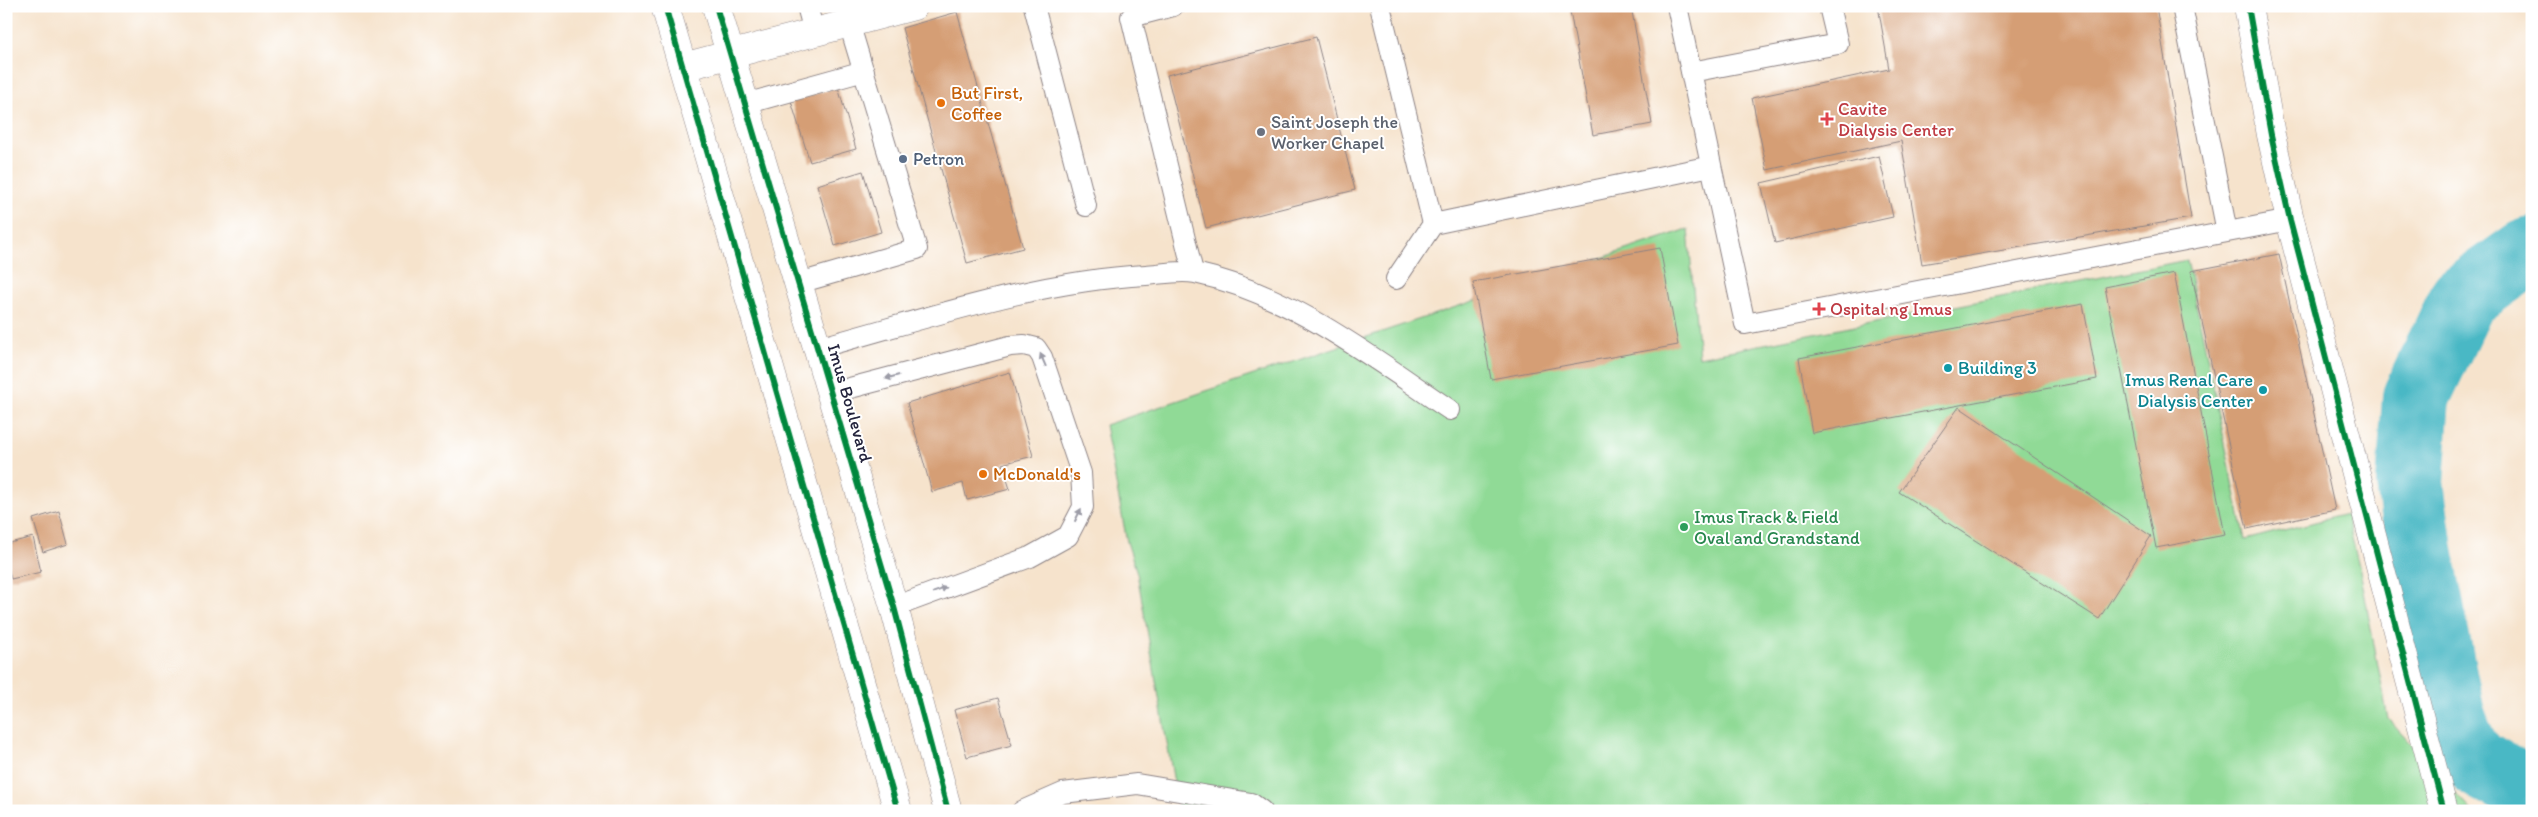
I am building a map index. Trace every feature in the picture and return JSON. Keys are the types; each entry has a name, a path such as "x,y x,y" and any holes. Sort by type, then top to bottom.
{"main road":[{"path":"665,6 898,811"},
{"name":"Imus Boulevard","path":"716,6 894,607 948,811"},
{"path":"683,67 730,54 810,19 849,23 914,6"},
{"path":"2248,6 2271,135 2290,220 2444,811"}],"lane":[{"path":"1034,6 1086,206"},
{"path":"1174,6 1132,17 1193,272"},
{"path":"1380,6 1433,224"},
{"path":"1677,6 1745,324 2290,220"},
{"path":"1691,72 1838,44 1829,6"},
{"path":"2182,6 2226,232"},
{"path":"799,283 916,249 849,23"},
{"path":"745,104 864,70"},
{"path":"1396,279 1433,224 1711,166"},
{"path":"818,348 975,305 1099,278 1193,272 1263,294 1325,326 1450,410"},
{"path":"831,393 1010,346 1024,345 1036,348 1042,357 1081,473 1083,507 1068,536 1030,557 894,607"},
{"path":"1022,811 1064,793 1137,784 1251,803 1262,811"}],"green space":[{"name":"Imus Track & Field Oval and Grandstand","path":"1688,229 1699,357 2187,260 2245,540 2346,514 2360,570 2388,719 2472,811 1179,811 1137,573 1127,542 1105,425"}],"building":[{"path":"1569,6 1631,6 1652,124 1593,135"},
{"path":"1878,6 2156,6 2191,218 1922,264 1901,141 1767,170 1752,98 1889,69"},
{"path":"957,12 1023,248 967,263 902,28"},
{"name":"Saint Joseph the Worker Chapel","path":"1316,37 1355,190 1206,228 1167,75"},
{"path":"838,87 856,149 810,162 791,101"},
{"path":"1879,156 1893,217 1775,243 1761,183"},
{"path":"863,171 881,232 835,246 817,185"},
{"path":"1660,248 1678,345 1491,379 1473,282"},
{"name":"Imus Renal Care Dialysis Center","path":"2279,254 2335,510 2247,529 2191,271"},
{"path":"2174,273 2225,535 2156,548 2105,287"},
{"name":"Building 3","path":"2083,304 2097,379 1812,433 1799,358"},
{"path":"1010,372 1033,456 1002,464 1010,489 967,500 963,483 932,492 907,403"},
{"path":"1959,407 2151,536 2099,619 1899,492"},
{"path":"59,511 68,544 43,552 33,519"},
{"path":"33,537 41,572 11,579 6,559 6,544"},
{"path":"998,698 1012,745 967,757 954,710"}],"waterway":[{"path":"2532,251 2526,253 2463,298 2416,397 2410,483 2419,550 2451,715 2464,747 2472,758 2520,787 2532,799"}],"cycle path":[{"path":"665,6 898,811"},
{"path":"716,6 894,607 948,811"},
{"path":"2248,6 2271,135 2290,220 2444,811"}],"place":[{"name":"But First, Coffee","path":"941,103"},
{"name":"Cavite Dialysis Center","path":"1827,119"},
{"name":"Saint Joseph the Worker Chapel","path":"1261,132"},
{"name":"Petron","path":"903,159"},
{"name":"Ospital ng Imus","path":"1819,309"},
{"name":"Building 3","path":"1948,368"},
{"name":"Imus Renal Care Dialysis Center","path":"2263,390"},
{"name":"McDonald's","path":"983,474"},
{"name":"Imus Track & Field Oval and Grandstand","path":"1684,527"}]}
